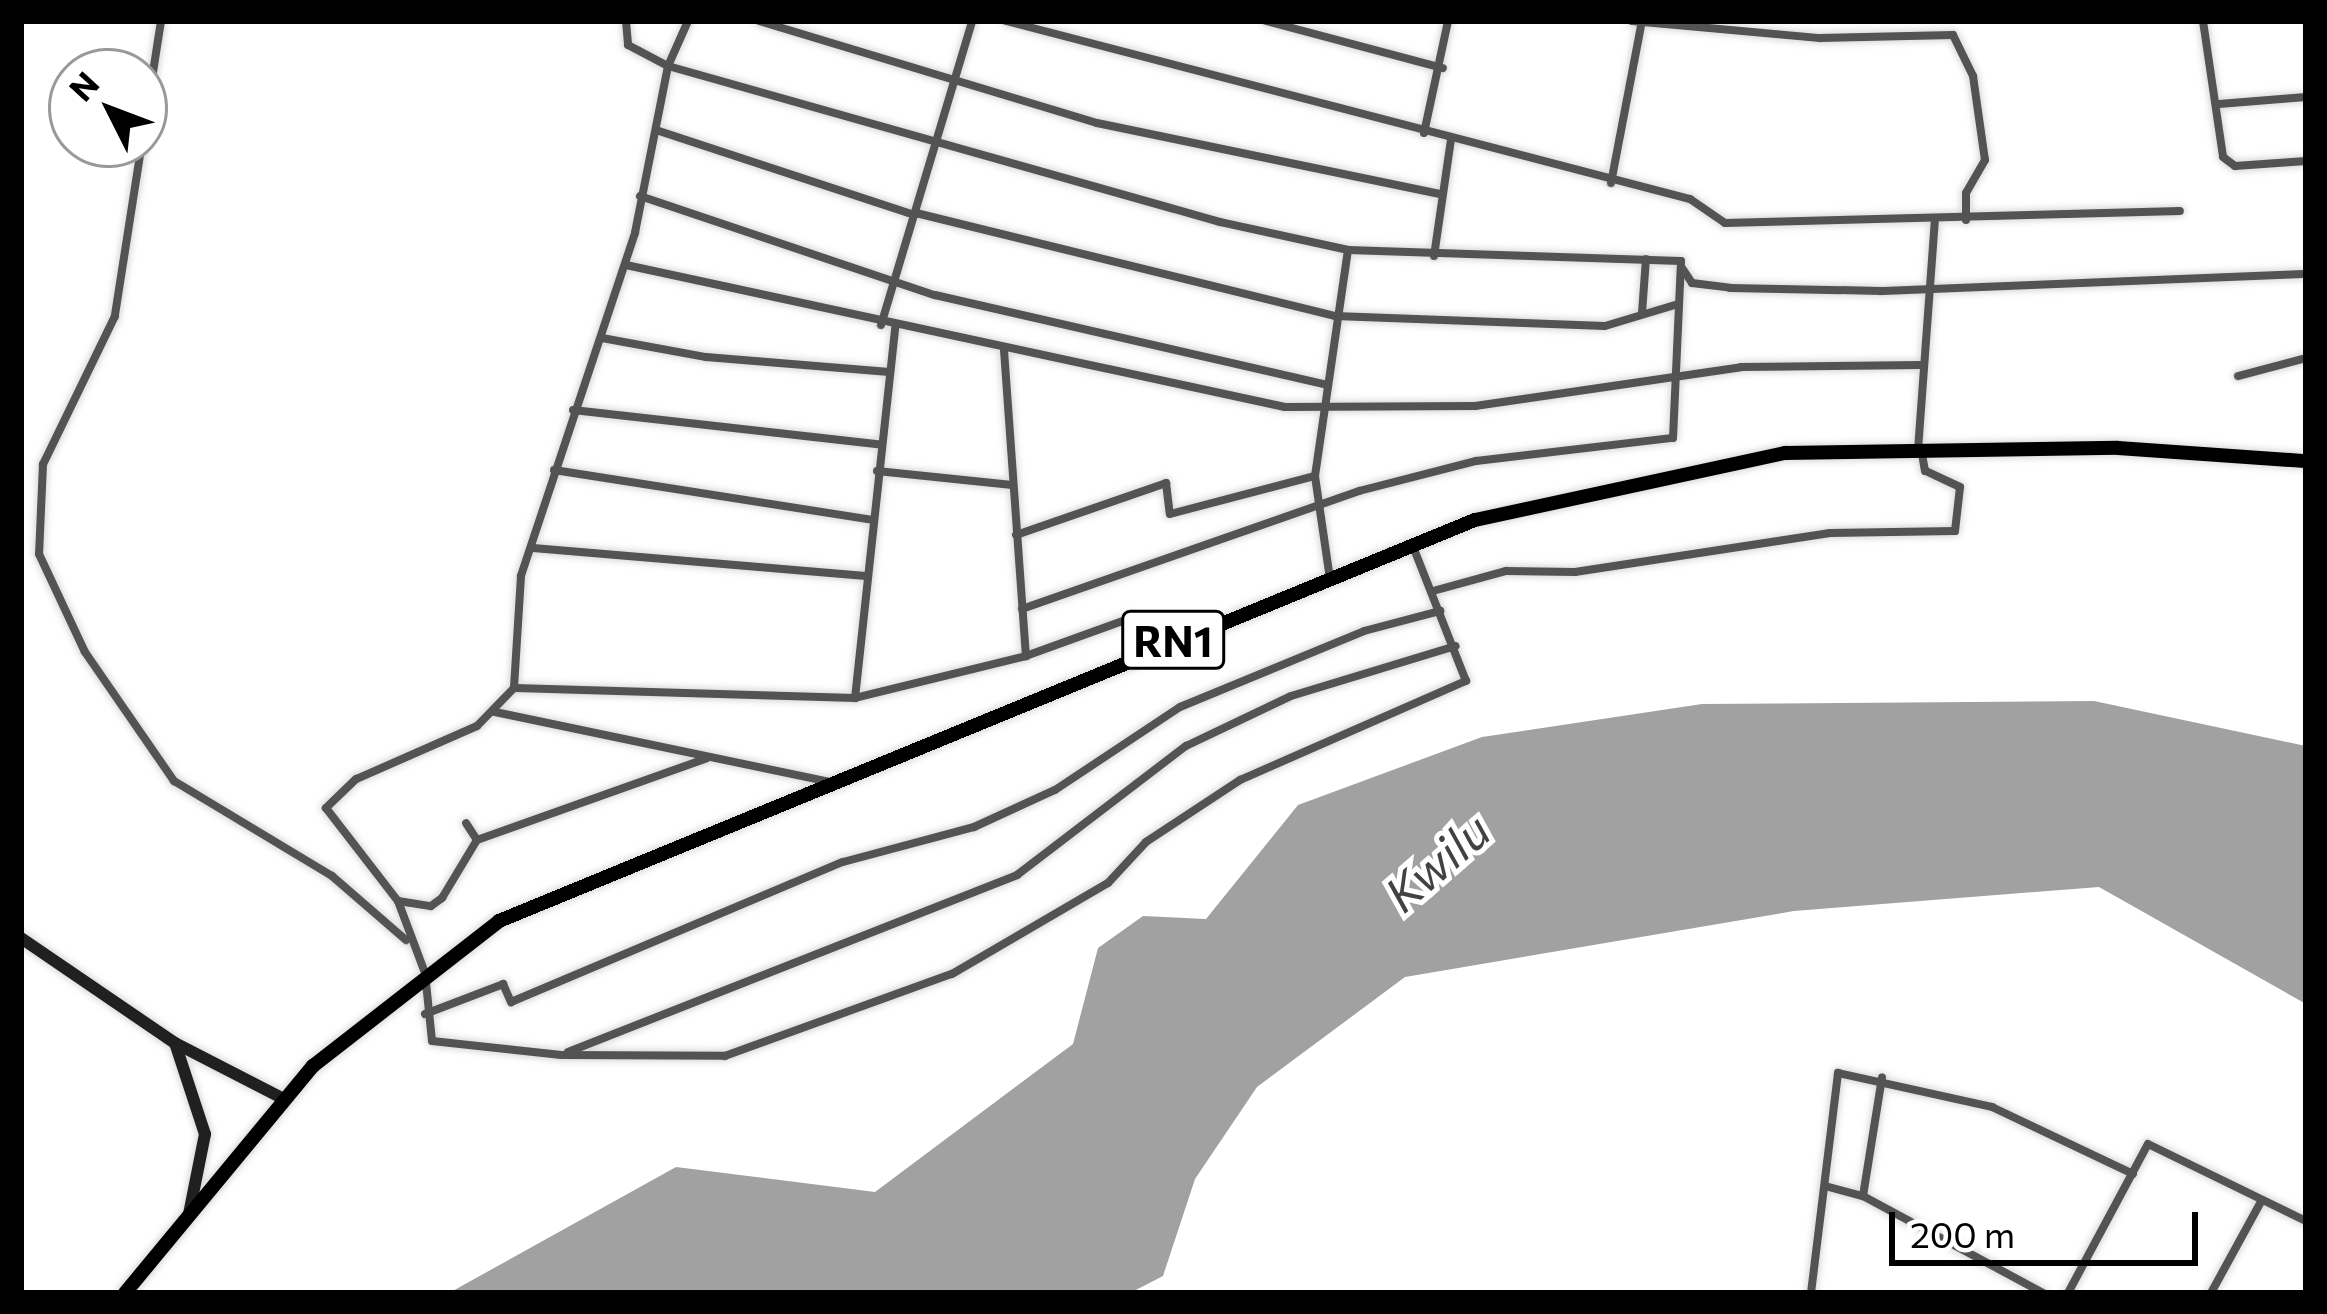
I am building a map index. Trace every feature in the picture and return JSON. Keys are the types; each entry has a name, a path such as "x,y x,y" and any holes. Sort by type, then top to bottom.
{"highway":[{"name":"RN1","path":"125,1293 284,1100 425,973 545,898 1414,549 1475,520 1682,469 1785,453 1920,449 2306,461"}],"main road":[{"path":"21,938 176,1043 284,1100"},
{"path":"176,1043 205,1134 187,1219"}],"street":[{"path":"160,21 115,316 43,464 39,554 86,652 174,781 235,826 332,876 414,950"},
{"path":"626,21 628,45 668,66 935,145 1348,250 1682,261"},
{"path":"688,21 668,66 659,130 626,265 573,410 514,606 522,650 514,688 494,712 330,799 330,823 398,901 425,973 425,1014 437,1045 561,1055 725,1056 952,974 1108,883 1146,842 1240,780 1466,681 1414,549"},
{"path":"759,21 954,81 1266,165 1439,194"},
{"path":"881,325 972,21"},
{"path":"1006,21 1611,183 1690,199 1725,223 2180,212"},
{"path":"1266,21 1443,68"},
{"path":"1424,133 1443,68 1448,21"},
{"path":"2203,21 2229,163 2306,161"},
{"path":"1611,183 1638,22 1820,38 1953,35 1972,76 1985,160 1966,193 1966,220"},
{"path":"2219,104 2306,97"},
{"path":"659,130 916,214 1334,316 1605,326 1675,305"},
{"path":"1434,256 1439,194 1451,139"},
{"path":"640,196 895,282 1324,384"},
{"path":"1433,590 1506,572 1575,572 1830,533 1955,531 1960,487 1925,471 1920,449 1921,365 1935,221"},
{"path":"1330,581 1315,476 1324,384 1348,250"},
{"path":"1642,313 1646,259"},
{"path":"1682,261 1687,278 1711,286 1928,290 2306,274"},
{"path":"1022,609 1320,508 1476,461 1673,438 1678,380 1675,305 1682,261"},
{"path":"626,265 881,325 1322,408 1475,406 1678,380 1742,367 1921,365"},
{"path":"856,698 878,444 895,327"},
{"path":"602,338 706,357 890,372"},
{"path":"1004,350 1026,656"},
{"path":"2238,376 2306,358"},
{"path":"573,410 878,444"},
{"path":"554,470 874,520"},
{"path":"877,471 1012,485"},
{"path":"1016,535 1166,483 1170,514 1315,476"},
{"path":"533,548 866,576"},
{"path":"425,1014 503,984 511,1002 843,862 974,827 1055,790 1180,707 1364,631 1440,611"},
{"path":"514,688 856,698 1026,656 1131,618"},
{"path":"561,1055 1017,875 1186,746 1291,695 1456,646"},
{"path":"494,712 831,782"},
{"path":"398,901 435,904 477,840 711,757"},
{"path":"466,824 477,840"},
{"path":"1811,1293 1838,1073 1882,1078 2011,1114 2133,1174"},
{"path":"1863,1196 1882,1078"},
{"path":"2068,1293 2149,1144 2306,1221"},
{"path":"1825,1186 1863,1196 2043,1293"},
{"path":"2211,1293 2262,1200"}],"water":[{"name":"Kwilu","path":"2094,701 2306,746 2306,1004 2099,887 1794,911 1405,977 1257,1087 1195,1179 1163,1276 1130,1293 449,1293 676,1167 875,1192 1073,1044 1098,948 1143,916 1206,919 1298,805 1482,737 1702,704"}]}
